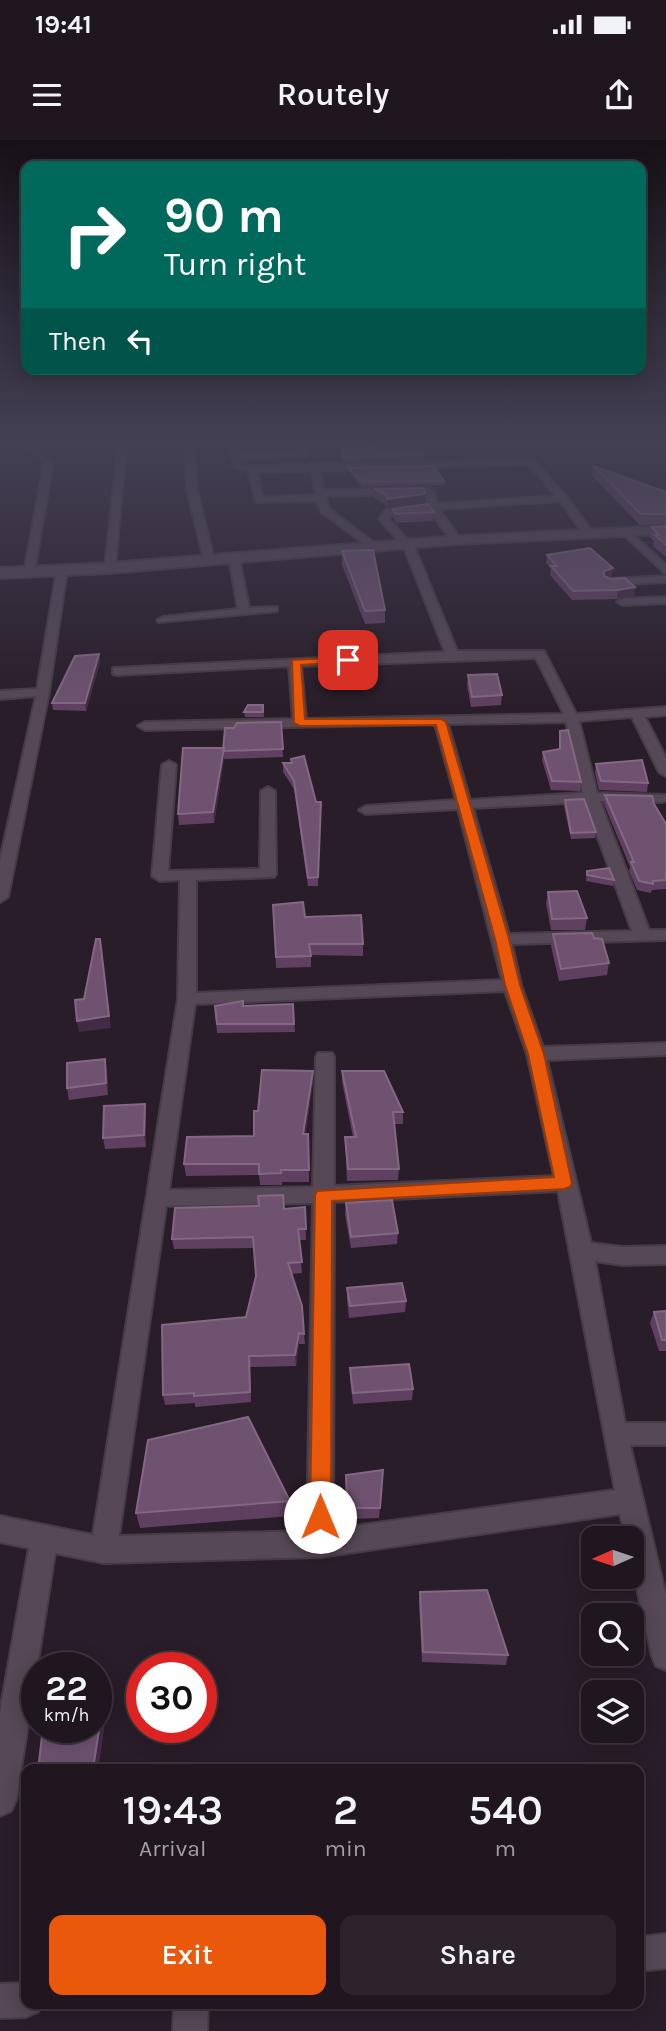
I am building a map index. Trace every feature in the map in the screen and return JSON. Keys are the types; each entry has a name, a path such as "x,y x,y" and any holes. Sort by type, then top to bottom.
{"main road":[{"path":"0,573 110,568 409,546 456,540 622,532"}],"street":[{"path":"29,573 36,532"},
{"path":"110,568 113,532"},
{"path":"202,532 209,560"},
{"path":"352,532 375,547"},
{"path":"396,532 409,546 452,655"},
{"path":"450,532 456,540"},
{"path":"627,532 666,571"},
{"path":"234,558 244,612"},
{"path":"0,897 8,816 43,692 62,570"},
{"path":"609,582 666,579"},
{"path":"623,602 666,600"},
{"path":"163,620 273,609"},
{"path":"117,671 452,655 540,654 572,718 590,797 642,935"},
{"path":"295,662 300,723"},
{"path":"0,695 43,692"},
{"path":"145,726 441,722 572,718 666,711"},
{"path":"638,716 666,772"},
{"path":"441,722 502,939 512,985 536,1054 582,1251 615,1434 666,1656"},
{"path":"169,765 160,876 268,874 268,790"},
{"path":"664,802 653,781 666,782"},
{"path":"366,810 590,797 664,802"},
{"path":"104,1550 187,999 188,875"},
{"path":"502,939 666,935"},
{"path":"187,999 512,985"},
{"path":"536,1054 666,1049"},
{"path":"320,1544 325,1057"},
{"path":"158,1198 323,1195 564,1183"},
{"path":"582,1251 622,1256 666,1255"},
{"path":"615,1434 666,1434"},
{"path":"0,1529 104,1550 320,1544 631,1500"},
{"path":"0,1800 44,1538"},
{"path":"644,1953 666,1951"},
{"path":"0,2001 21,2000"},
{"path":"190,2031 191,2009"}],"building":[{"path":"657,532 666,532 666,545 655,535 659,535"},
{"path":"590,548 613,568 604,571 604,576 611,579 625,578 635,587 573,591 551,566 557,566 547,555"},
{"path":"373,550 385,610 365,611 342,551"},
{"path":"99,654 85,703 52,703 75,656"},
{"path":"497,674 502,695 472,697 468,675"},
{"path":"248,705 263,705 263,712 244,712"},
{"path":"281,722 283,749 223,751 225,728 234,728 237,723"},
{"path":"568,730 581,782 552,781 543,752 560,749 560,731"},
{"path":"183,748 224,748 213,812 178,814"},
{"path":"304,756 316,802 321,802 318,877 308,878 294,781 283,763 292,763 291,759"},
{"path":"642,760 648,783 601,781 596,764"},
{"path":"605,795 652,796 666,824 666,880 653,881 653,884 639,881 631,862 634,862"},
{"path":"584,799 596,832 571,833 565,800"},
{"path":"609,868 614,880 587,875 587,871"},
{"path":"577,891 587,918 552,919 548,892"},
{"path":"303,902 305,917 361,915 363,944 309,944 311,956 276,957 273,905"},
{"path":"592,933 594,938 602,939 609,963 561,969 553,934"},
{"path":"96,939 100,939 109,1016 77,1021 75,1000 84,999"},
{"path":"243,1001 243,1006 293,1004 294,1024 217,1024 215,1006"},
{"path":"105,1059 106,1083 67,1088 67,1063"},
{"path":"262,1070 313,1071 303,1134 308,1134 309,1170 281,1170 281,1173 259,1174 259,1164 184,1164 187,1137 254,1136 254,1111 258,1111"},
{"path":"342,1071 384,1071 403,1112 393,1112 399,1169 348,1169 345,1137 356,1137"},
{"path":"145,1104 144,1135 103,1138 104,1106"},
{"path":"283,1195 284,1209 305,1207 306,1229 298,1229 302,1262 288,1263 302,1306 304,1334 299,1333 295,1355 249,1356 250,1392 163,1395 162,1325 246,1317 256,1276 253,1237 172,1239 175,1208 259,1206 258,1196"},
{"path":"392,1200 398,1233 351,1237 346,1203"},
{"path":"402,1283 406,1301 350,1306 347,1288"},
{"path":"666,1311 666,1340 662,1340 654,1312"},
{"path":"409,1364 413,1389 353,1393 350,1368"},
{"path":"248,1417 290,1501 136,1513 148,1440"},
{"path":"383,1470 380,1508 347,1508 346,1475"},
{"path":"487,1590 508,1655 423,1652 420,1592"},
{"path":"41,1743 97,1743 94,1764 39,1762"}],"route":[{"path":"320,1517 323,1195 564,1183 536,1054 512,985 502,939 441,722 300,723 295,662 348,660"}]}
